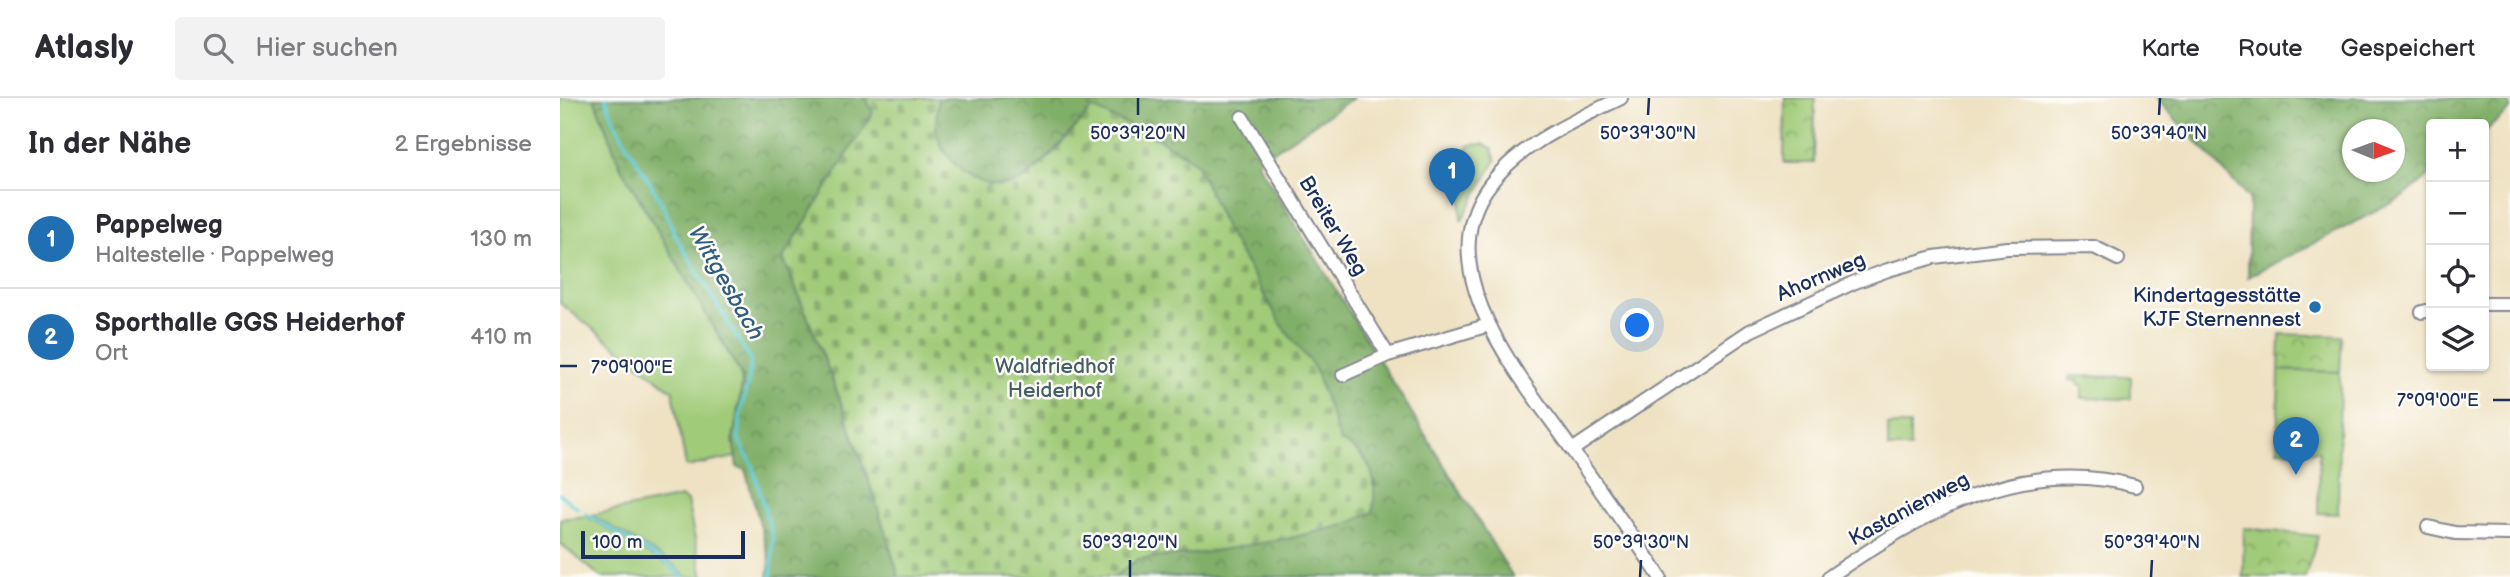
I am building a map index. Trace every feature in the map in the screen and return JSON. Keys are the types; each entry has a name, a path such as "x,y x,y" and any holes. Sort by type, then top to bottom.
{"street":[{"path":"1621,98 1578,119 1515,158 1485,191 1471,221 1468,249 1475,289 1489,325 1660,577"},
{"name":"Breiter Weg","path":"1242,117 1388,355"},
{"name":"Ahornweg","path":"1572,450 1750,331 1877,274 1934,257 2007,248 2094,247 2118,259"},
{"path":"2489,304 2510,304"},
{"path":"1343,375 1388,355 1489,325"},
{"name":"Kastanienweg","path":"1829,577 1923,519 1991,488 2058,476 2105,478 2135,486"},
{"path":"2428,527 2455,533 2510,534"}],"green space":[{"path":"560,98 594,98 621,167 738,366 742,388 736,457 686,467 673,391 560,303"},
{"path":"594,98 866,98 873,113 783,258 846,416 899,577 768,577 770,561 745,469 737,467 733,439 743,378 621,167"},
{"name":"Waldfriedhof Heiderhof","path":"866,98 938,98 936,131 943,148 961,170 972,178 998,186 1012,184 1032,173 1092,108 1159,139 1196,163 1227,231 1284,329 1314,367 1340,441 1366,461 1373,479 1373,512 1345,525 1290,538 1202,553 1138,559 1114,577 899,577 846,416 783,258 873,113"},
{"path":"938,98 1353,98 1257,162 1513,577 1114,577 1138,559 1202,553 1376,486 1363,459 1354,449 1340,441 1314,367 1284,329 1227,231 1196,163 1159,139 1092,109 1050,156 1025,178 998,186 985,183 961,170 943,148 936,131"},
{"path":"1785,98 1815,98 1814,163 1784,163"},
{"path":"2156,98 2510,98 2510,110 2489,128 2489,119 2426,119 2426,178 2402,198 2248,277 2249,198"},
{"path":"1484,144 1492,149 1496,160 1461,221 1463,154 1470,145"},
{"path":"2280,334 2342,336 2340,372 2279,370"},
{"path":"2279,370 2340,372 2338,514 2318,513 2319,451 2277,450"},
{"path":"2070,376 2131,377 2131,399 2082,398 2082,385 2078,385 2078,380 2070,380"},
{"path":"1888,425 1910,425 1910,448 1888,448"},
{"path":"681,497 687,501 703,577 685,577 674,565 592,515"},
{"path":"586,516 672,568 680,577 601,577 560,543 560,519"},
{"path":"2244,528 2318,536 2305,577 2243,577"}],"waterway":[{"name":"Wittgesbach","path":"606,98 620,133 659,198 674,233 750,359 738,439 752,464 773,538 771,577"},
{"path":"560,494 578,509"},
{"path":"586,514 673,567 682,577"}],"place":[{"name":"Pappelweg","path":"1452,206"},
{"name":"Kindertagesstätte KJF Sternennest","path":"2315,307"},
{"name":"Sporthalle GGS Heiderhof","path":"2296,475"}]}
